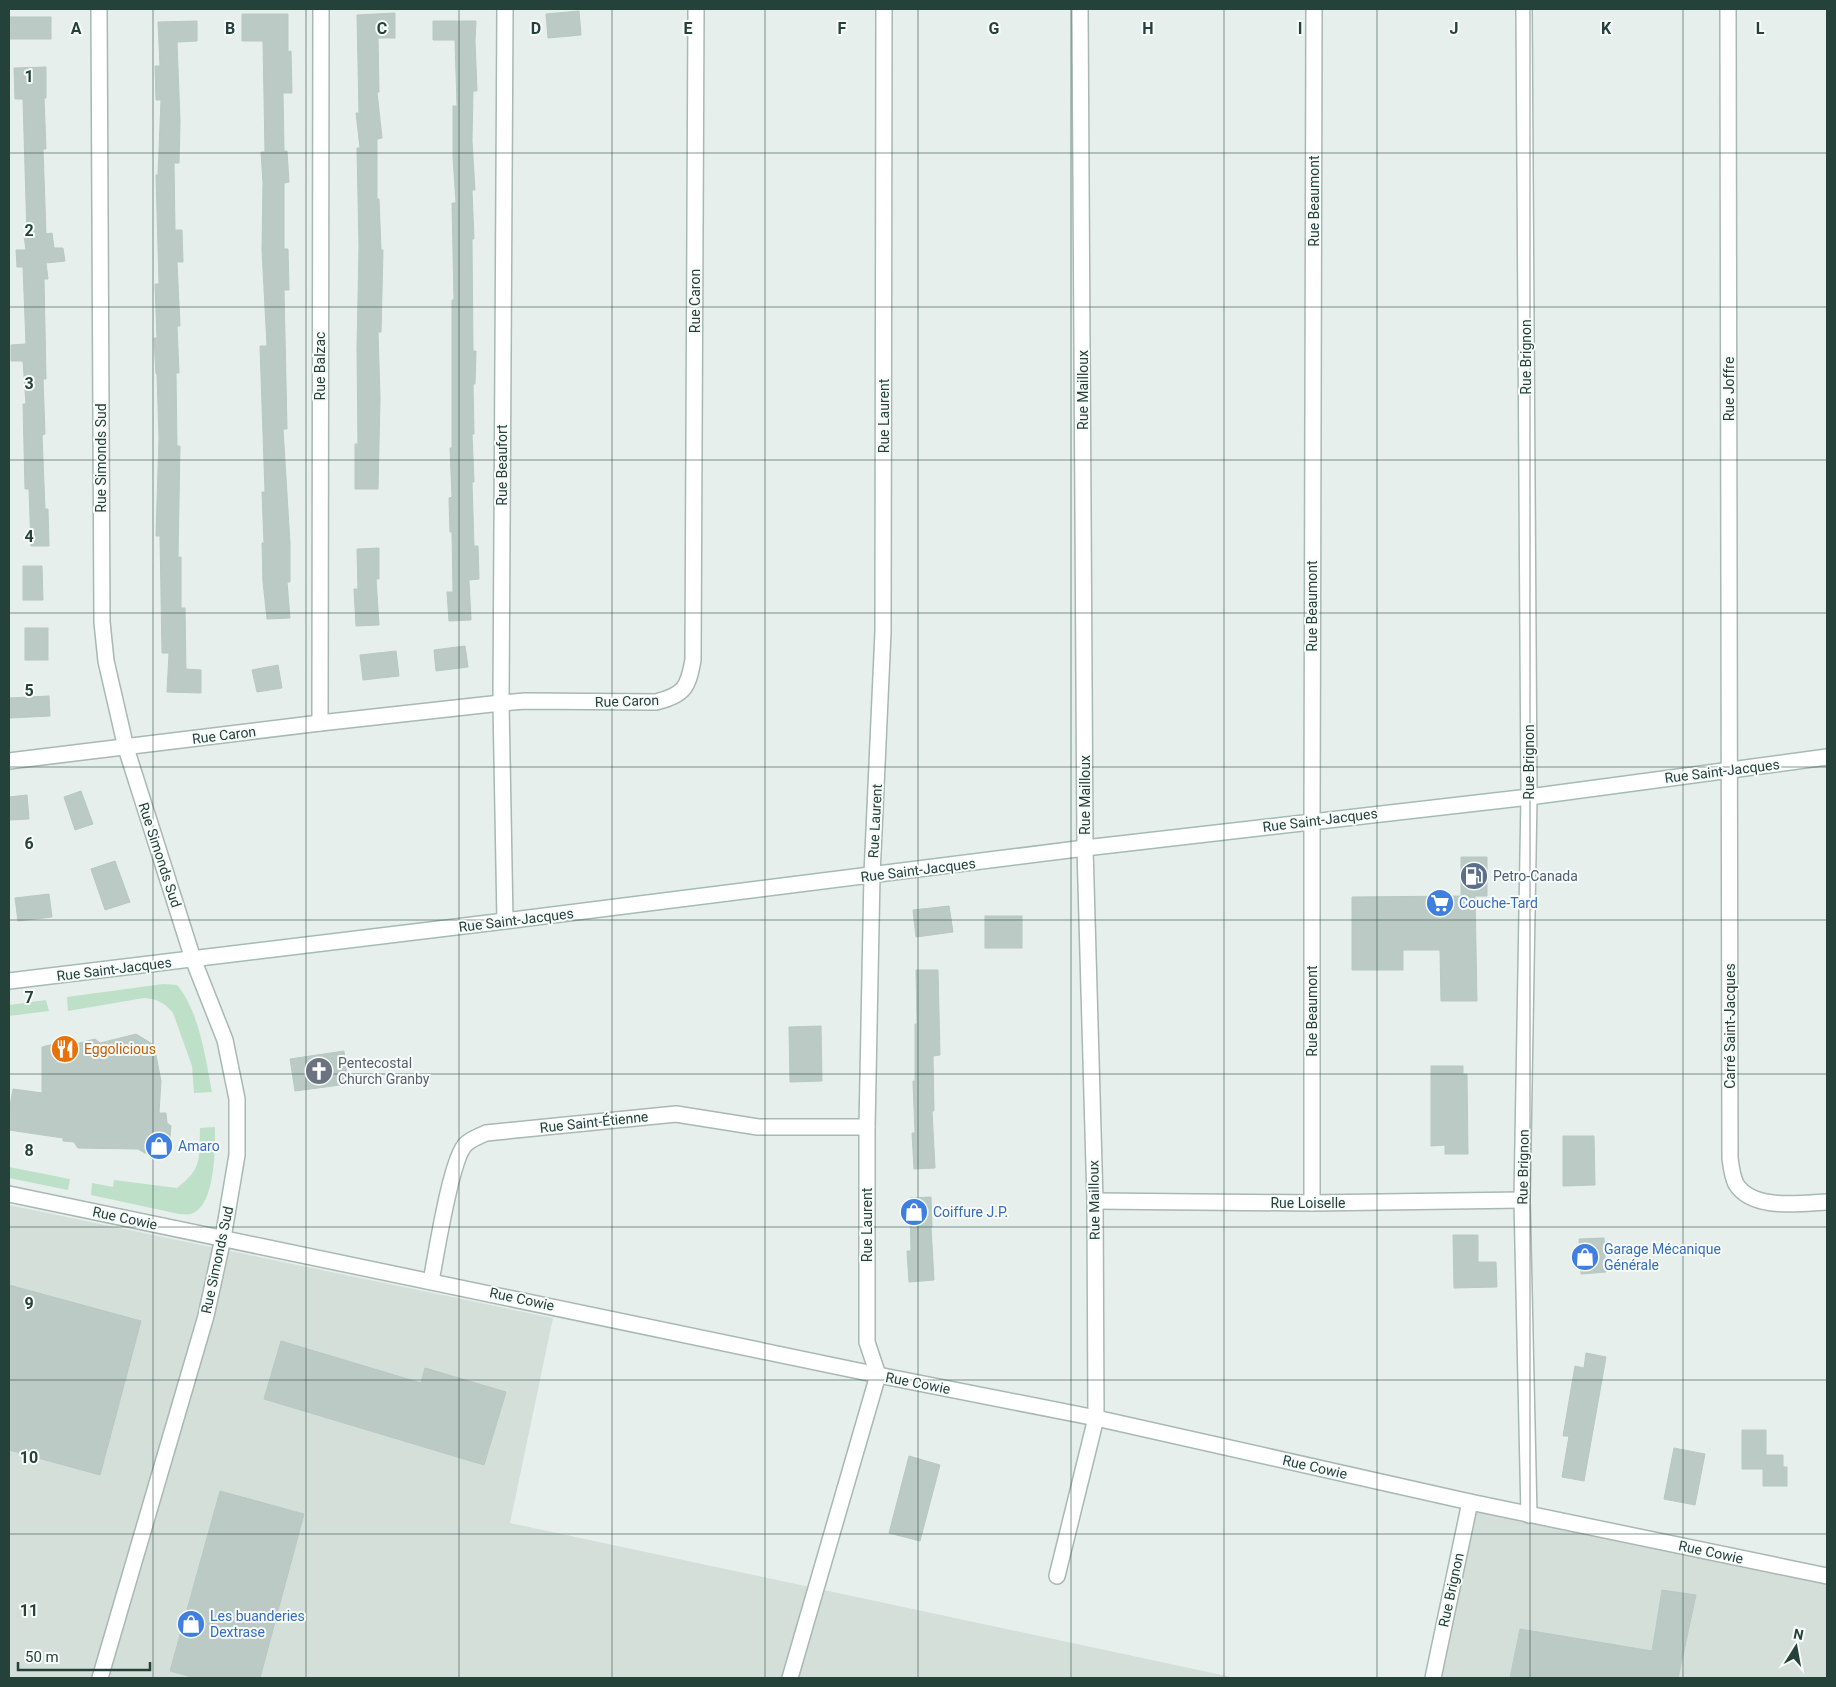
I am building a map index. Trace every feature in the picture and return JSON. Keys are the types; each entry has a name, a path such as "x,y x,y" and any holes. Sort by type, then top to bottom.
{"street":[{"name":"Rue Simonds Sud","path":"99,9 102,622 106,661 126,748 193,959 225,1040 237,1099 238,1154 223,1238 206,1316 100,1678"},
{"name":"Rue Balzac","path":"320,9 320,723"},
{"name":"Rue Beaufort","path":"505,9 500,703 505,921"},
{"name":"Rue Caron","path":"9,761 500,703 525,701 656,702 675,697 689,681 693,660 696,9"},
{"name":"Rue Laurent","path":"878,1375 867,1342 867,1127 872,876 884,632 884,9"},
{"name":"Rue Mailloux","path":"1057,1576 1096,1418 1095,1202 1085,848 1080,9"},
{"name":"Rue Beaumont","path":"1312,1203 1314,9"},
{"name":"Rue Brignon","path":"1524,9 1529,797 1522,1200 1529,1514"},
{"name":"Rue Joffre","path":"1728,9 1730,770"},
{"name":"Rue Saint-Jacques","path":"9,981 872,876 1085,848 1529,797 1827,757"},
{"name":"Carré Saint-Jacques","path":"1730,770 1730,1158 1732,1175 1737,1185 1748,1195 1760,1201 1773,1203 1827,1202"},
{"name":"Rue Saint-Étienne","path":"431,1281 456,1162 465,1144 486,1133 676,1114 758,1127 867,1127"},
{"name":"Rue Cowie","path":"9,1194 878,1375 1096,1418 1470,1502 1827,1576"},
{"name":"Rue Loiselle","path":"1095,1202 1312,1203 1522,1200"},
{"path":"790,1678 878,1375"},
{"name":"Rue Brignon","path":"1433,1678 1470,1502"}],"shaded area":[{"path":"9,1205 553,1318 510,1523 1236,1678 9,1678"},
{"path":"1470,1502 1827,1576 1827,1678 1433,1678"}],"green space":[{"path":"163,984 177,985 185,995 191,1008 200,1036 212,1092 194,1093 192,1066 173,1013 160,1002 144,998 68,1011 67,997"},
{"path":"46,1000 49,1011 9,1016 9,1005"},
{"path":"215,1127 214,1162 210,1188 199,1209 191,1214 179,1214 91,1195 92,1183 113,1187 114,1180 177,1188 191,1174 198,1162 200,1128"},
{"path":"9,1167 70,1179 68,1190 9,1178"}],"building":[{"path":"579,11 581,35 548,38 546,14"},
{"path":"395,13 395,38 378,38 379,92 377,92 382,138 377,139 377,199 379,199 381,250 383,250 381,332 378,332 380,398 378,489 355,489 355,444 358,444 359,247 357,148 360,148 356,113 359,113 357,15"},
{"path":"242,14 288,14 288,52 291,51 292,93 283,93 284,151 287,151 289,182 284,183 284,249 288,249 289,290 284,290 287,429 283,429 290,543 290,582 287,582 290,618 267,619 263,582 262,492 265,492 260,346 267,346 262,250 263,183 261,152 265,152 263,41 242,41"},
{"path":"9,17 51,17 51,39 9,39"},
{"path":"197,21 197,41 177,42 180,121 179,163 174,163 175,230 182,230 183,262 177,262 180,326 177,326 179,373 176,373 177,446 180,446 178,557 181,557 181,608 185,608 186,669 201,670 201,693 167,692 169,653 162,653 160,536 156,536 159,438 154,338 157,338 155,284 159,284 156,175 158,175 161,100 156,100 155,66 160,66 158,22"},
{"path":"433,21 476,21 477,91 473,91 472,141 475,190 472,190 474,239 472,239 473,351 476,351 475,384 473,384 474,434 472,434 474,482 472,482 474,546 478,546 479,579 469,580 471,620 449,621 447,592 453,592 452,532 450,532 449,498 452,497 450,448 452,448 452,300 454,300 452,203 456,203 453,157 453,106 457,106 455,40 433,40"},
{"path":"46,67 46,98 44,98 46,149 43,149 46,234 52,233 54,248 63,248 65,261 46,263 48,279 44,279 46,379 43,379 45,434 42,435 45,509 48,509 49,546 31,546 29,489 25,489 23,404 26,404 23,361 11,361 11,345 26,344 23,267 17,267 16,250 26,250 24,236 27,236 23,99 15,99 14,68"},
{"path":"379,548 379,579 376,579 379,625 356,626 354,589 358,589 357,549"},
{"path":"23,566 42,566 43,600 23,600"},
{"path":"25,628 48,628 48,660 25,660"},
{"path":"465,646 468,667 436,671 434,650"},
{"path":"396,651 399,676 363,680 360,655"},
{"path":"278,665 282,688 257,692 252,670"},
{"path":"49,696 50,716 10,718 9,698"},
{"path":"81,791 93,824 75,830 64,797"},
{"path":"27,795 29,819 9,820 9,797"},
{"path":"1461,857 1487,857 1487,896 1475,896 1477,1001 1441,1001 1440,950 1403,950 1403,970 1352,970 1352,897 1461,896"},
{"path":"115,861 130,902 105,910 91,869"},
{"path":"49,894 52,917 18,921 15,898"},
{"path":"949,906 953,932 916,937 913,910"},
{"path":"985,916 1022,916 1022,948 985,948"},
{"path":"916,970 938,970 940,1055 933,1056 934,1111 932,1111 935,1168 914,1169 912,1133 915,1133 913,1081 915,1081 915,1024 917,1024"},
{"path":"821,1026 822,1081 790,1082 789,1027"},
{"path":"136,1034 154,1045 161,1081 159,1113 166,1113 167,1123 171,1126 169,1148 162,1154 145,1153 138,1149 78,1148 74,1142 63,1141 63,1138 9,1130 9,1112 13,1089 42,1093 42,1047 66,1041 72,1045 95,1039 100,1043"},
{"name":"Pentecostal Church Granby","path":"344,1051 348,1084 295,1091 290,1059"},
{"path":"1431,1066 1463,1066 1463,1074 1467,1074 1468,1154 1445,1154 1445,1145 1431,1146"},
{"path":"1563,1136 1594,1136 1595,1185 1563,1186"},
{"path":"931,1197 934,1280 909,1282 907,1251 911,1251 910,1198"},
{"path":"1453,1235 1478,1235 1478,1262 1496,1262 1497,1287 1454,1288"},
{"path":"1604,1238 1606,1272 1581,1274 1579,1239"},
{"path":"9,1285 141,1321 100,1475 9,1450"},
{"path":"281,1341 421,1383 425,1368 506,1392 484,1465 264,1399"},
{"path":"1586,1353 1606,1357 1584,1481 1562,1477 1569,1436 1563,1436 1575,1366 1584,1368"},
{"path":"1742,1430 1766,1430 1766,1455 1783,1455 1783,1467 1787,1467 1787,1486 1763,1486 1763,1469 1742,1469"},
{"path":"1674,1448 1705,1454 1695,1505 1664,1499"},
{"path":"909,1456 940,1465 920,1541 889,1533"},
{"path":"220,1491 304,1514 260,1678 196,1678 170,1671"},
{"path":"1662,1590 1696,1595 1678,1678 1510,1678 1520,1629 1652,1651"}],"place":[{"name":"Petro-Canada","path":"1474,876"},
{"name":"Couche-Tard","path":"1440,903"},
{"name":"Eggolicious","path":"65,1049"},
{"name":"Pentecostal Church Granby","path":"319,1071"},
{"name":"Amaro","path":"159,1146"},
{"name":"Coiffure J.P.","path":"914,1212"},
{"name":"Garage Mécanique Générale","path":"1585,1257"},
{"name":"Les buanderies Dextrase","path":"191,1624"}]}
